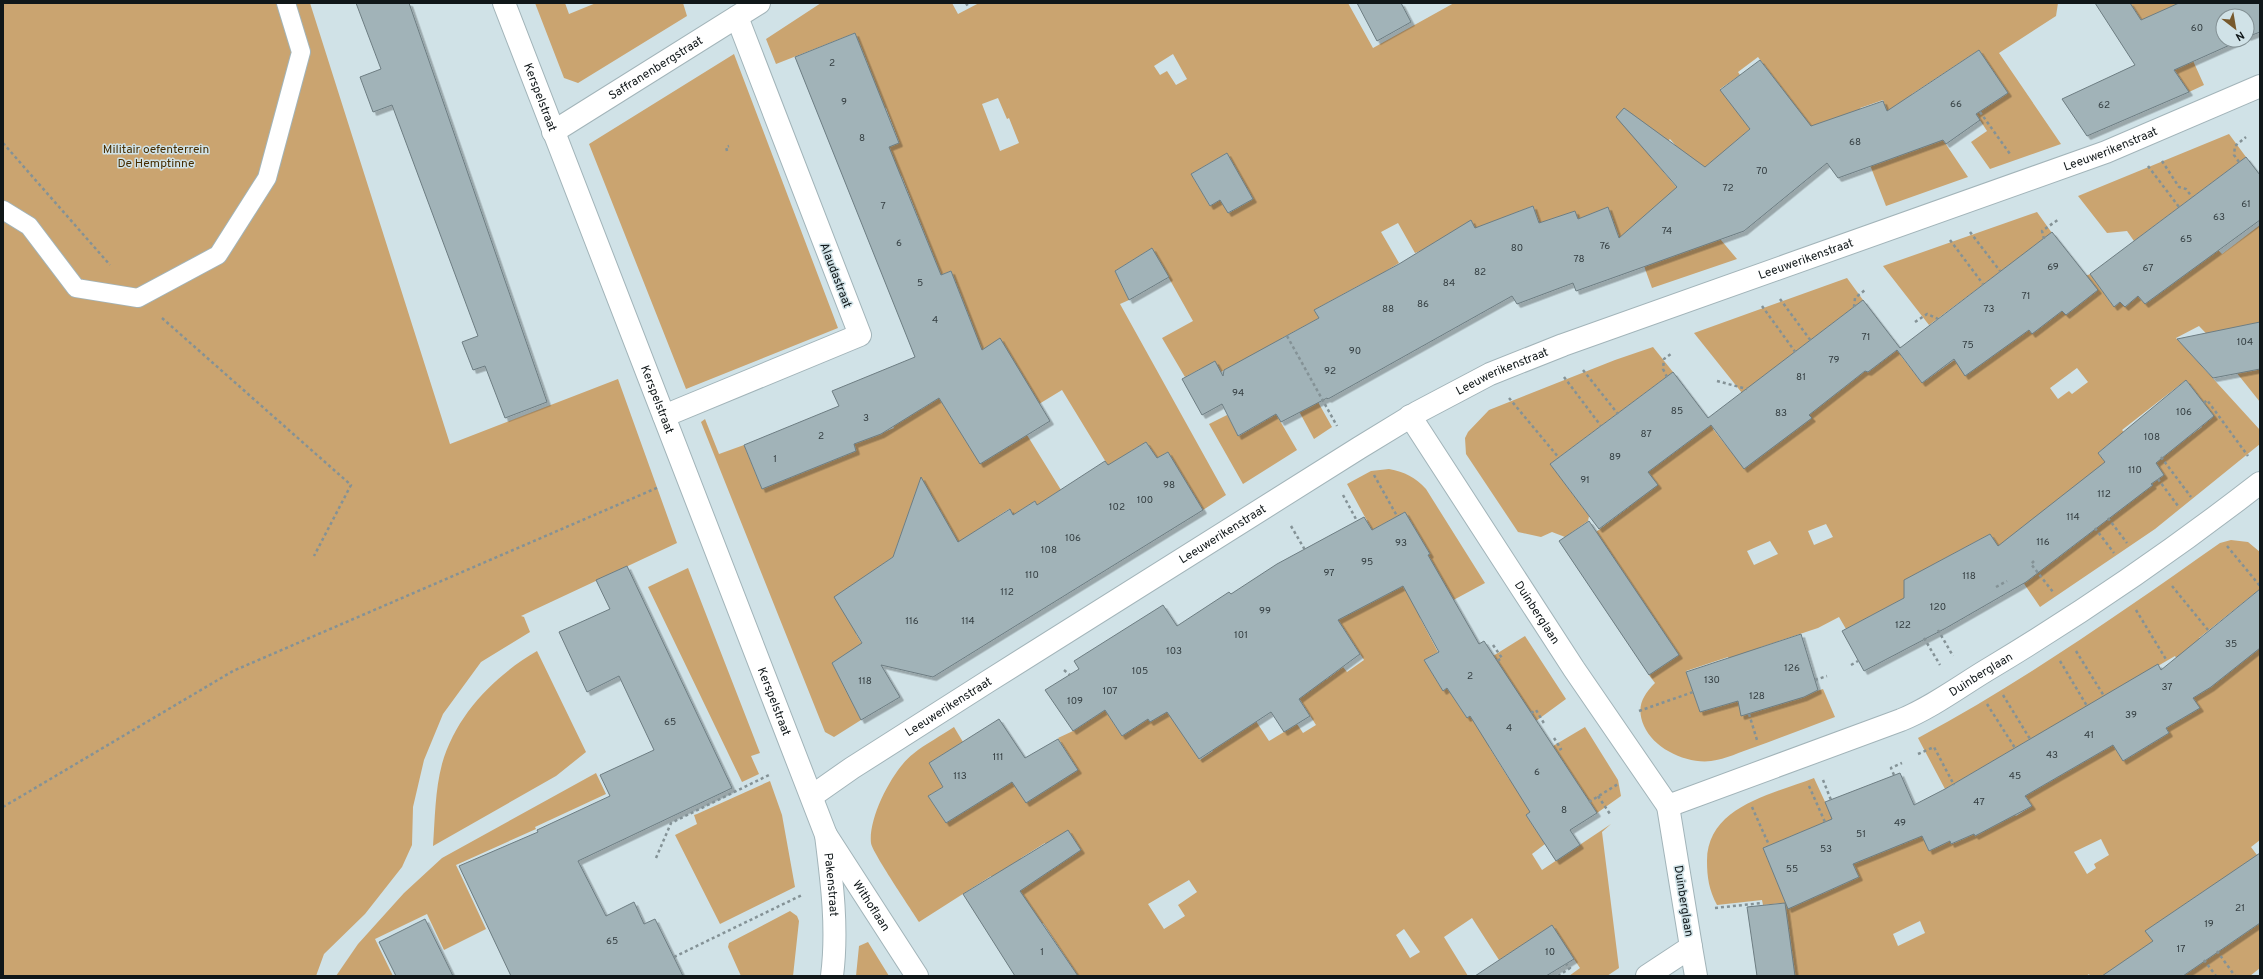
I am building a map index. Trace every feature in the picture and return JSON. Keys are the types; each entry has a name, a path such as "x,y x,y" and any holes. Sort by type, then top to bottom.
{"street":[{"name":"Kerspelstraat","path":"504,3 812,796"},
{"name":"Saffranenbergstraat","path":"553,132 759,3"},
{"name":"Alaudastraat","path":"664,416 860,335 737,17"},
{"name":"Leeuwerikenstraat","path":"812,796 852,768 987,682 1410,416 1490,374 1554,348 1952,207 2137,139 2260,86"},
{"name":"Duinberglaan","path":"1410,416 1610,721 1668,806 1696,976"},
{"name":"Duinberglaan","path":"1668,806 1904,718 1980,674 2058,625 2152,562 2260,483"},
{"name":"Pakenstraat","path":"812,796 826,835 832,880 835,947 832,976"},
{"name":"Withoflaan","path":"826,835 917,976"},
{"name":"Duinberglaan","path":"1647,976 1691,947"}],"lane":[{"path":"3,210 29,226 76,288 138,298 218,255 267,178 301,52 286,3"}],"path":[{"path":"966,3 969,8"},
{"path":"1980,112 2029,179"},
{"path":"2239,162 2234,155 2235,146 2246,138"},
{"path":"2137,139 2180,187 2186,189 2192,197"},
{"path":"2137,139 2179,208"},
{"path":"3,143 138,298 351,485 314,556"},
{"path":"727,151 726,147 729,146"},
{"path":"1952,207 2000,271"},
{"path":"1931,214 1983,284"},
{"path":"2044,239 2042,231 2059,219"},
{"path":"1753,278 1811,341"},
{"path":"1753,278 1796,352"},
{"path":"1854,307 1855,298 1865,290"},
{"path":"1915,322 1927,314 1938,319"},
{"path":"1287,336 1397,516"},
{"path":"1554,348 1618,414"},
{"path":"1554,348 1601,426"},
{"path":"1667,376 1663,369 1664,359 1671,354"},
{"path":"1490,374 1559,458"},
{"path":"1717,381 1747,389"},
{"path":"2204,403 2207,400 2250,458"},
{"path":"2161,457 2208,522 2260,586"},
{"path":"3,807 233,671 687,475"},
{"path":"2034,561 2032,564 2058,625 2088,706"},
{"path":"2152,562 2208,630"},
{"path":"1996,587 2007,580"},
{"path":"2121,583 2167,661"},
{"path":"2058,625 2104,696"},
{"path":"1493,645 1502,658 1497,661"},
{"path":"1851,665 1858,661"},
{"path":"1980,674 2030,739"},
{"path":"1980,674 2015,748"},
{"path":"1815,680 1828,676"},
{"path":"1610,721 1693,692"},
{"path":"1531,713 1536,710 1545,725"},
{"path":"1554,738 1561,749 1557,751"},
{"path":"1918,754 1934,747 1954,785"},
{"path":"1797,759 1825,822"},
{"path":"656,858 671,823 798,761"},
{"path":"1894,775 1891,768 1902,763"},
{"path":"1739,780 1769,845"},
{"path":"1598,796 1610,814"},
{"path":"674,957 832,880"},
{"path":"1686,912 1762,903"},
{"path":"2217,951 2235,976"},
{"path":"2204,960 2216,976"},
{"path":"1558,976 1570,968 1566,964"}],"green space":[{"name":"Militair oefenterrein De Hemptinne","path":"3,3 310,3 450,444 618,379 677,543 521,616 524,617 530,632 481,662 443,714 424,760 413,807 412,845 402,867 365,914 324,954 316,976 3,976"},
{"path":"535,3 565,3 569,14 596,3 683,3 687,16 578,83 564,78"},
{"path":"821,3 952,3 958,14 979,3 1348,3 1373,48 1454,3 2058,3 2056,16 1999,53 2061,144 1990,169 1971,142 1987,131 1976,114 2008,93 1979,50 1912,94 1968,177 1886,206 1870,165 1902,154 1883,100 1860,108 1861,110 1803,129 1784,91 1758,57 1738,72 1740,75 1720,89 1750,129 1700,173 1670,139 1650,156 1737,259 1652,288 1644,266 1632,271 1608,208 1578,219 1575,211 1540,224 1533,206 1415,253 1398,223 1381,232 1399,263 1386,271 1372,289 1367,281 1314,310 1319,318 1282,338 1332,427 1314,439 1268,354 1245,359 1208,379 1202,368 1185,377 1162,338 1193,321 1152,248 1115,271 1129,300 1120,304 1226,495 1203,510 1168,452 1157,458 1146,442 1131,451 1112,472 1062,390 1039,404 955,367 972,324 951,271 941,275 902,177 878,151 899,142 886,108 879,111 862,70 869,67 855,33 776,64 766,39","holes":["1173,54 1187,79 1176,85 1167,71 1160,75 1154,66","998,98 1007,119 1009,118 1019,143 1000,151 982,104","1227,153 1253,199 1229,213 1220,200 1210,206 1191,174"]},
{"path":"2130,3 2179,3 2169,8 2204,85 2189,92"},
{"path":"734,54 838,328 686,389 589,144"},
{"path":"2229,134 2246,157 2134,241 2127,231 2107,233 2078,196"},
{"path":"2037,212 2052,233 1929,325 1883,266"},
{"path":"2260,225 2260,322 2229,357 2199,326 2176,338 2260,430 2260,444 2155,529 2040,607 1990,534 1936,563 1910,595 1846,629 1839,617 1818,628 1761,647 1766,661 1734,671 1728,657 1686,671 1700,712 1738,701 1742,716 1823,689 1835,717 1722,759 1711,761 1692,760 1682,757 1663,748 1655,742 1644,726 1641,714 1644,698 1655,683 1649,675 1679,655 1596,532 1629,507 1620,493 1712,424 1713,429 1744,468 1801,405 1837,393 1865,371 1868,372 1900,348 1904,353 1901,356 1922,383 1987,337 2062,311 2066,315 2096,291 2086,276 2090,274 2114,307 2120,302 2125,307 2138,296 2145,304 2218,250 2222,254","holes":["2077,368 2088,382 2072,394 2069,391 2058,399 2050,388","2186,380 2214,416 2202,427 2154,462 2164,475 2054,561 2105,462 2098,453 2114,440 2132,441 2122,430","1826,524 1833,537 1814,545 1808,531","1770,541 1778,554 1754,565 1747,551"]},
{"path":"1847,278 1863,300 1742,393 1694,333"},
{"path":"1653,347 1673,372 1550,464 1589,516 1588,521 1565,537 1552,532 1541,537 1518,532 1466,454 1465,438 1468,432 1489,410 1615,360"},
{"path":"2251,369 2252,371 2260,369 2260,402 2236,372"},
{"path":"872,375 920,410 939,398 980,463 1027,435 1061,490 1037,505 1035,501 1013,515 1009,509 995,518 1012,545 929,600 942,514 921,478 893,557 852,586 856,634 862,644 832,663 861,720 834,737 825,732 701,422 705,419 719,454 744,445 762,489 856,451 854,444 894,428"},
{"path":"1276,414 1297,450 1243,484 1209,424 1227,415 1239,436"},
{"path":"1389,469 1395,470 1414,478 1422,485 1426,489 1485,583 1420,618 1438,652 1424,660 1443,691 1447,688 1467,718 1478,711 1491,745 1489,747 1509,779 1512,777 1539,806 1526,815 1545,844 1532,854 1542,870 1611,824 1602,832 1619,968 1607,976 1569,976 1580,968 1552,926 1499,960 1472,918 1444,937 1468,976 1073,976 1074,970 1043,923 1027,932 991,876 919,922 873,848 871,843 871,833 873,821 883,795 905,761 928,743 954,727 963,742 929,763 943,787 928,796 946,823 1012,781 1078,770 1058,738 1073,731 1105,710 1122,736 1148,719 1150,722 1167,711 1200,760 1213,751 1196,725 1240,697 1269,741 1297,724 1303,733 1316,725 1293,689 1327,679 1343,667 1347,672 1364,660 1344,629 1328,610 1361,590 1369,604 1405,585 1411,566 1430,554 1405,512 1372,530 1347,484 1371,471","holes":["1045,843 1059,865 1035,880 1021,858","1189,880 1197,892 1178,905 1185,916 1164,929 1148,904","1404,929 1420,952 1410,958 1396,935"]},
{"path":"2231,540 2248,542 2260,552 2260,589 2199,638 2228,673 2260,648 2260,840 2251,847 2260,859 2207,889 2146,931 2153,941 2127,976 2090,976 2089,974 2086,976 1795,976 1783,903 1763,905 1762,900 1717,905 1709,883 1707,861 1710,842 1718,827 1730,815 1745,805 1780,790 1814,778 1833,819 1763,848 1786,903 1824,893 1859,877 1853,864 1921,833 1929,851 1950,841 1952,844 1974,834 2008,806 2016,816 2032,806 2025,796 2113,745 2123,761 2169,733 2166,728 2199,708 2193,698 2199,694 2175,656 1945,789 1918,738 1996,693 2072,645 2220,543","holes":["2101,839 2109,855 2094,864 2096,868 2087,874 2074,852","1920,921 1925,933 1898,946 1893,934"]},
{"path":"688,568 760,753 751,756 759,774 742,782 648,587"},
{"path":"1525,636 1566,699 1536,721 1493,656"},
{"path":"537,651 586,752 556,776 433,846 438,784 442,764 448,746 457,729 467,713 492,685 506,672"},
{"path":"1585,727 1618,780 1621,796 1597,813 1553,746"},
{"path":"596,773 606,794 535,827 536,829 456,865 486,929 444,950 427,914 375,939 393,976 336,976 358,944 404,893 442,858"},
{"path":"770,781 782,815 795,887 720,924 675,835 697,824 694,815"},
{"path":"790,911 797,916 799,921 793,976 741,976 728,947 729,943"},
{"path":"2260,923 2260,968 2250,976 2183,976"},
{"path":"868,942 889,976 856,976 859,946"}],"building":[{"path":"356,3 409,3 547,402 505,418 485,366 473,370 462,342 478,336 392,105 373,112 360,77 381,69"},
{"path":"1357,3 1401,3 1411,22 1377,41"},
{"path":"2095,3 2130,3 2141,20 2179,3 2260,3 2260,32 2255,34 2255,8 2215,8 2215,48 2223,48 2174,70 2189,92 2087,136 2062,99 2135,65"},
{"path":"855,33 899,143 889,147 941,275 951,271 982,350 1000,338 1050,421 980,464 939,398 881,434 854,444 856,451 762,489 744,445 839,406 832,391 915,357 795,57"},
{"path":"1979,50 2008,93 1976,114 1980,120 1946,144 1943,140 1838,178 1827,163 1744,231 1576,291 1573,283 1517,304 1512,296 1328,399 1327,398 1281,422 1276,414 1238,436 1222,404 1202,415 1182,379 1215,361 1223,376 1224,370 1319,318 1314,310 1399,264 1471,220 1475,228 1533,206 1539,223 1575,211 1578,219 1608,207 1619,238 1677,187 1616,117 1624,108 1705,167 1750,129 1720,90 1760,60 1811,126 1883,101 1887,111"},
{"path":"1227,153 1253,199 1228,213 1220,200 1210,206 1191,174"},
{"path":"2246,157 2260,175 2260,220 2145,304 2138,296 2125,307 2120,302 2114,307 2090,274"},
{"path":"2052,232 2098,290 2066,315 2062,311 2032,334 2029,330 1965,376 1954,359 1922,383 1897,350 1868,372 1865,371 1809,415 1812,418 1744,469 1711,425 1648,472 1658,485 1599,529 1550,464 1673,372 1708,418 1863,300 1900,348"},
{"path":"1152,248 1169,277 1129,300 1115,271"},
{"path":"2260,322 2260,369 2213,378 2177,339"},
{"path":"2186,380 2214,416 2156,463 2164,475 2151,484 2153,485 2026,582 1946,628 1864,671 1842,631 1904,598 1904,580 1990,534 1998,546 2105,462 2098,453"},
{"path":"1146,442 1157,458 1168,452 1203,510 933,677 881,665 900,697 861,720 832,663 862,643 834,597 893,557 921,477 958,542 1010,509 1013,515 1035,501 1037,505 1105,461 1108,465"},
{"path":"1405,512 1430,554 1428,555 1479,644 1484,641 1597,813 1570,830 1580,845 1556,861 1526,815 1530,812 1470,716 1467,718 1447,688 1443,691 1424,660 1439,652 1403,586 1338,620 1360,654 1299,699 1310,716 1284,732 1271,712 1199,759 1167,712 1150,722 1148,719 1122,736 1105,710 1073,731 1045,690 1079,669 1074,661 1163,605 1177,626 1229,592 1231,594 1277,564 1364,517 1372,530"},
{"path":"1589,521 1679,655 1649,675 1559,541"},
{"path":"627,566 732,788 578,861 606,916 634,902 644,924 655,919 683,976 511,976 459,866 538,832 537,830 610,796 600,775 654,750 619,676 587,692 559,632 610,609 596,580"},
{"path":"2260,589 2260,648 2211,687 2193,698 2200,708 2166,728 2169,733 2123,761 2113,745 2025,796 2032,806 1975,836 1974,834 1951,844 1950,841 1929,851 1922,836 1853,864 1859,877 1788,909 1763,848 1832,819 1825,802 1900,773 1914,805 1945,789 2158,664 2161,670"},
{"path":"1801,634 1818,690 1804,697 1741,716 1738,701 1700,712 1686,672"},
{"path":"999,719 1025,758 1058,739 1078,770 1026,803 1012,782 946,823 928,796 943,787 929,763"},
{"path":"1068,830 1081,850 1020,891 1078,976 1015,976 963,894"},
{"path":"2260,853 2260,923 2183,976 2102,976 2153,941 2145,931"},
{"path":"1785,903 1795,976 1757,976 1747,907"},
{"path":"425,919 453,976 396,976 379,942"},
{"path":"1552,925 1574,959 1546,976 1475,976"}]}
